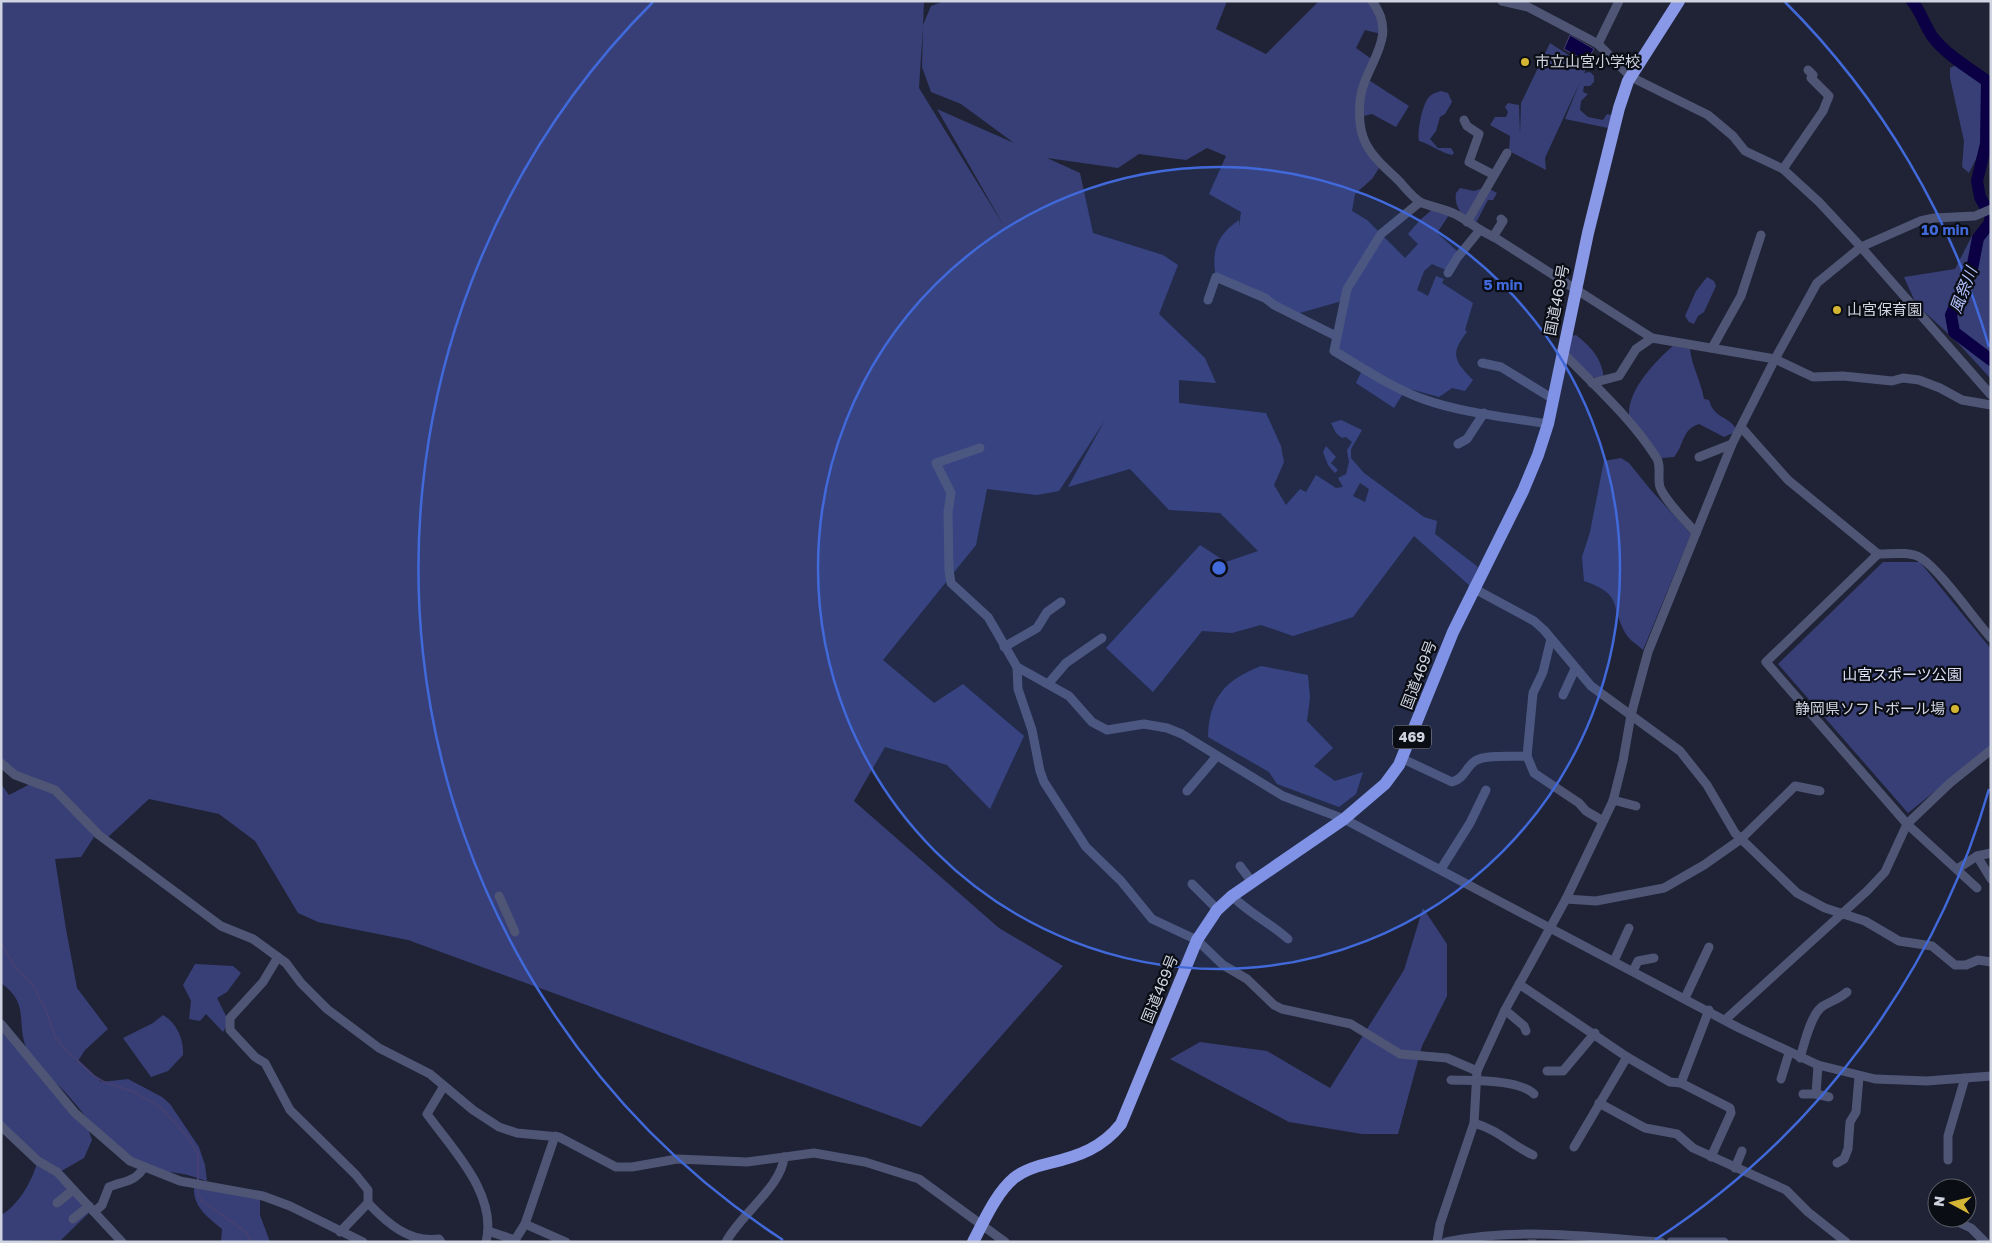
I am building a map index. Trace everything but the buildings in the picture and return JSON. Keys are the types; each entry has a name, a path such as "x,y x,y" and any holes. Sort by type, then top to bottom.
{"highway":[{"name":"国道469号","path":"973,1242 1002,1191 1015,1177 1039,1166 1089,1152 1107,1140 1121,1124 1197,940 1217,909 1232,896 1344,819 1385,784 1402,758 1453,632 1473,588 1523,491 1548,424 1576,290 1618,108 1631,77 1679,1"}],"street":[{"path":"1372,1 1379,10 1381,18 1382,43 1364,86 1360,101 1361,132 1366,148 1420,202 1454,213 1479,231 1494,237 1652,338 1774,359 1813,377 1842,376 1892,381 1903,378 1918,380 1940,388 1962,400 1991,405"},
{"path":"1502,1 1528,7 1598,44 1631,77 1708,115 1733,136 1745,151 1783,170 1861,247 1991,395"},
{"path":"1598,44 1619,1"},
{"path":"1783,170 1823,111 1829,96 1811,78 1813,75 1808,70"},
{"path":"1464,120 1467,126 1479,134 1470,153 1469,162 1494,175"},
{"path":"1467,222 1507,153"},
{"path":"1420,202 1381,234 1347,289 1334,351 1393,385 1422,399 1484,413 1548,424"},
{"path":"1437,1242 1440,1224 1474,1123 1477,1071 1505,1010 1566,899 1613,800 1623,762 1630,715 1648,652 1732,444 1774,359 1818,283 1861,247 1920,221 1934,218 1975,216 1991,209"},
{"path":"1494,237 1504,221 1501,219"},
{"path":"1448,273 1457,258 1479,231"},
{"path":"1712,348 1741,296 1761,234"},
{"path":"1208,300 1216,277 1265,298 1274,305 1336,336"},
{"path":"1592,383 1619,376 1636,349 1652,338"},
{"path":"1563,353 1626,420 1658,459 1660,487 1696,533"},
{"path":"1482,363 1501,367 1553,399"},
{"path":"1458,444 1467,439 1484,413"},
{"path":"1741,427 1788,480 1878,554 1905,554 1920,557 1934,570 1991,638"},
{"path":"1699,457 1732,444"},
{"path":"980,448 936,462 951,492 948,512 951,583 988,617 1017,667 1069,696 1092,722 1107,730 1144,724 1167,728 1182,734 1283,796 1344,819 1800,1058 1859,1077 1927,1081 1991,1076"},
{"path":"1878,554 1766,662 1907,824 1977,888"},
{"path":"1473,588 1534,621 1591,686 1680,752 1707,785 1724,817 1741,838 1797,893 1825,908 1865,921 1899,941 1932,946 1955,965 1966,965 1978,960 1991,962"},
{"path":"1004,647 1037,628 1048,612 1061,602"},
{"path":"1048,684 1080,651 1102,638"},
{"path":"1551,639 1543,672 1533,693 1527,756 1534,772 1579,803 1586,811 1604,821"},
{"path":"1017,667 1018,689 1032,730 1044,782 1086,847 1121,881 1152,919 1197,940 1223,965 1247,979 1274,1005 1282,1009 1351,1024 1400,1054 1448,1058 1477,1071"},
{"path":"1563,695 1575,669"},
{"path":"1726,1019 1843,914 1885,872 1907,824 1951,782 1991,750"},
{"path":"1187,791 1217,756"},
{"path":"1402,758 1452,782 1459,780 1473,762 1482,757 1527,756"},
{"path":"1,763 15,775 55,790 99,835 221,926 253,940 278,957 327,1009 379,1048 430,1074 485,1120 499,1127 517,1133 555,1136 616,1167 632,1167 677,1159 747,1162 814,1153 865,1162 920,1179 1005,1242"},
{"path":"1566,899 1596,901 1664,888 1704,865 1741,838 1795,786 1820,791"},
{"path":"1441,869 1470,823 1486,790"},
{"path":"1613,800 1636,806"},
{"path":"1957,869 1977,856 1991,853"},
{"path":"1977,856 1991,879"},
{"path":"1240,866 1252,882"},
{"path":"1192,884 1217,909"},
{"path":"499,896 515,932"},
{"path":"1232,896 1244,909 1275,927 1288,939"},
{"path":"1614,961 1629,928"},
{"path":"1685,998 1709,947"},
{"path":"278,957 263,982 230,1018 230,1030 255,1057 265,1063 290,1110 356,1175 368,1190 368,1203 385,1221 402,1233 415,1239 439,1240 441,1242"},
{"path":"1633,971 1638,961 1654,958"},
{"path":"1519,984 1595,1033 1627,1057 1670,1082 1681,1083 1730,1108 1731,1113 1712,1157"},
{"path":"1800,1058 1815,1014 1822,1006 1832,1003 1847,992"},
{"path":"1505,1010 1524,1026 1526,1031"},
{"path":"1681,1083 1709,1010"},
{"path":"1,1024 75,1113 130,1161 168,1178 262,1196 290,1206 362,1242"},
{"path":"1547,1071 1563,1071 1595,1033"},
{"path":"1781,1079 1789,1053"},
{"path":"1574,1147 1627,1057"},
{"path":"1816,1094 1818,1065"},
{"path":"1837,1163 1844,1159 1848,1149 1850,1122 1856,1112 1859,1077"},
{"path":"1948,1160 1948,1136 1965,1078"},
{"path":"1451,1080 1495,1082 1528,1089 1534,1094"},
{"path":"444,1086 427,1114 474,1179 480,1192 488,1231 486,1242"},
{"path":"1803,1094 1816,1094 1829,1098"},
{"path":"1599,1103 1645,1128 1677,1134 1693,1148 1786,1190 1808,1212 1846,1242"},
{"path":"1474,1123 1492,1128 1517,1148 1533,1155"},
{"path":"1,1126 38,1161 57,1172 122,1242"},
{"path":"488,1231 515,1240 525,1224 555,1136"},
{"path":"1735,1168 1742,1151"},
{"path":"726,1242 739,1220 769,1188 784,1164 784,1157"},
{"path":"73,1219 102,1205 109,1187 127,1182 140,1175 144,1167"},
{"path":"57,1203 73,1190"},
{"path":"340,1232 368,1203"},
{"path":"525,1224 566,1242"},
{"path":"1971,1228 1985,1242"},
{"path":"1446,1242 1497,1233 1661,1242"},
{"path":"1671,1242 1724,1242"}],"green space":[{"path":"1,1 924,1 923,25 931,6 944,1 1227,1 1216,29 1266,54 1319,1 1372,1 1381,34 1365,30 1356,48 1373,60 1364,77 1409,106 1396,127 1372,114 1360,117 1360,132 1381,165 1372,179 1355,194 1352,211 1367,220 1405,258 1418,244 1408,234 1420,220 1434,208 1451,212 1437,233 1458,252 1448,271 1432,264 1424,271 1417,290 1428,296 1436,276 1444,279 1442,283 1473,303 1465,330 1467,332 1456,352 1458,363 1473,380 1465,391 1452,388 1439,397 1410,389 1404,392 1394,408 1356,383 1363,368 1334,351 1342,301 1296,314 1216,277 1214,259 1217,244 1225,232 1239,220 1239,227 1241,212 1209,194 1226,156 1207,148 1186,160 1139,154 1118,168 1047,158 1080,173 1093,233 1163,255 1178,265 1159,314 1205,358 1216,383 1179,380 1179,403 1266,413 1281,446 1284,462 1274,485 1286,505 1300,489 1306,492 1316,475 1336,488 1343,487 1338,478 1346,474 1349,462 1347,450 1352,442 1336,433 1331,423 1341,420 1362,430 1351,449 1351,458 1364,473 1424,517 1437,521 1435,534 1478,567 1470,586 1414,536 1353,617 1293,636 1261,625 1232,633 1202,631 1153,692 1106,648 1200,545 1226,562 1258,551 1220,513 1169,510 1130,469 1068,487 1105,420 1059,491 1037,495 987,489 976,545 883,660 934,703 963,684 1024,736 990,809 947,765 885,747 854,801 999,928 1063,966 921,1127 408,940 318,922 298,913 255,841 219,814 149,799 107,838 55,790 22,779 1,761","holes":["923,26 922,67 931,92 961,104 1014,143 937,109 1004,226 919,88","1360,483 1369,489 1365,502 1353,496"]},
{"path":"1550,43 1587,67 1584,73 1590,72 1594,76 1594,82 1590,86 1584,86 1583,92 1588,94 1581,101 1580,110 1588,117 1603,120 1607,114 1612,115 1608,128 1565,119 1580,82 1545,158 1546,170 1509,151 1510,136 1490,125 1495,117 1506,117 1508,112 1505,107 1508,103 1519,105 1520,135 1521,103"},
{"path":"1956,65 1963,71 1979,70 1991,86 1991,140 1979,153 1969,173 1962,167 1964,141 1950,78 1950,68"},
{"path":"1441,91 1448,93 1452,102 1445,114 1440,117 1436,131 1430,139 1438,148 1451,148 1454,153 1452,155 1419,141 1419,125 1422,111 1431,95"},
{"path":"1486,187 1497,193 1493,200 1488,200 1477,221 1473,223 1465,217 1458,207 1456,193 1460,188 1474,191"},
{"path":"1991,231 1991,379 1957,342 1916,304 1904,277 1955,269 1972,236"},
{"path":"1707,277 1714,281 1716,286 1704,312 1698,316 1694,324 1689,322 1685,316 1696,291"},
{"path":"1576,335 1595,354 1601,365 1604,379 1587,374 1568,352 1571,336"},
{"path":"1673,346 1690,349 1704,399 1709,400 1714,411 1729,421 1736,429 1733,433 1724,437 1699,424 1689,430 1674,457 1662,458 1630,420 1629,410 1631,400 1642,379"},
{"path":"1326,446 1336,457 1331,463 1338,470 1335,473 1328,465 1323,452"},
{"path":"1621,458 1629,463 1691,534 1643,650 1626,634 1610,596 1597,586 1584,581 1582,557 1590,532 1604,461"},
{"name":"山宮スポーツ公園","path":"1883,562 1920,562 1991,649 1991,746 1908,813 1778,664"},
{"path":"1261,666 1308,675 1310,698 1307,721 1333,748 1314,766 1335,781 1363,772 1356,794 1339,807 1277,784 1269,772 1208,737 1212,711 1221,692 1248,671"},
{"path":"32,783 54,792 96,834 81,857 55,859 77,988 108,1029 85,1050 78,1061 101,1082 128,1079 162,1097 170,1104 199,1147 205,1165 207,1181 184,1174 144,1167 123,1155 113,1147 65,1092 39,1066 27,1050 19,1006 10,991 1,983 1,784 9,795"},
{"path":"1423,908 1447,944 1447,996 1422,1046 1398,1134 1362,1134 1289,1122 1170,1059 1200,1042 1267,1051 1330,1088 1404,970"},
{"path":"195,964 233,966 241,973 227,992 217,998 229,1022 223,1032 206,1014 200,1021 189,1019 191,1001 183,985"},
{"path":"163,1015 168,1018 179,1032 183,1055 168,1071 151,1077 123,1038 153,1023"},
{"path":"1,1027 86,1123 92,1140 84,1158 58,1173 92,1210 61,1240 1,1241 1,1215 13,1206 24,1192 37,1163 1,1124"},
{"path":"194,1188 260,1198 260,1215 270,1242 221,1242 222,1229 199,1206 194,1195"}],"shaded area":[{"path":"1570,35 1594,49 1586,61 1564,49"}],"waterway":[{"name":"風祭川","path":"1912,1 1929,32 1938,43 1987,81 1986,144 1977,181 1980,197 1991,217 1989,224 1978,238 1972,269 1951,315 1954,332 1991,360"},
{"path":"1,943 15,967 32,984 47,1012 55,1037 64,1048 94,1076 104,1082 134,1092 160,1107 188,1137 198,1154 198,1180"},
{"path":"198,1187 198,1195 202,1201 246,1232 251,1242"}],"place":[{"name":"市立山宮小学校","path":"1525,62"},
{"name":"山宮保育園","path":"1837,310"},
{"name":"静岡県ソフトボール場","path":"1955,709"}]}
